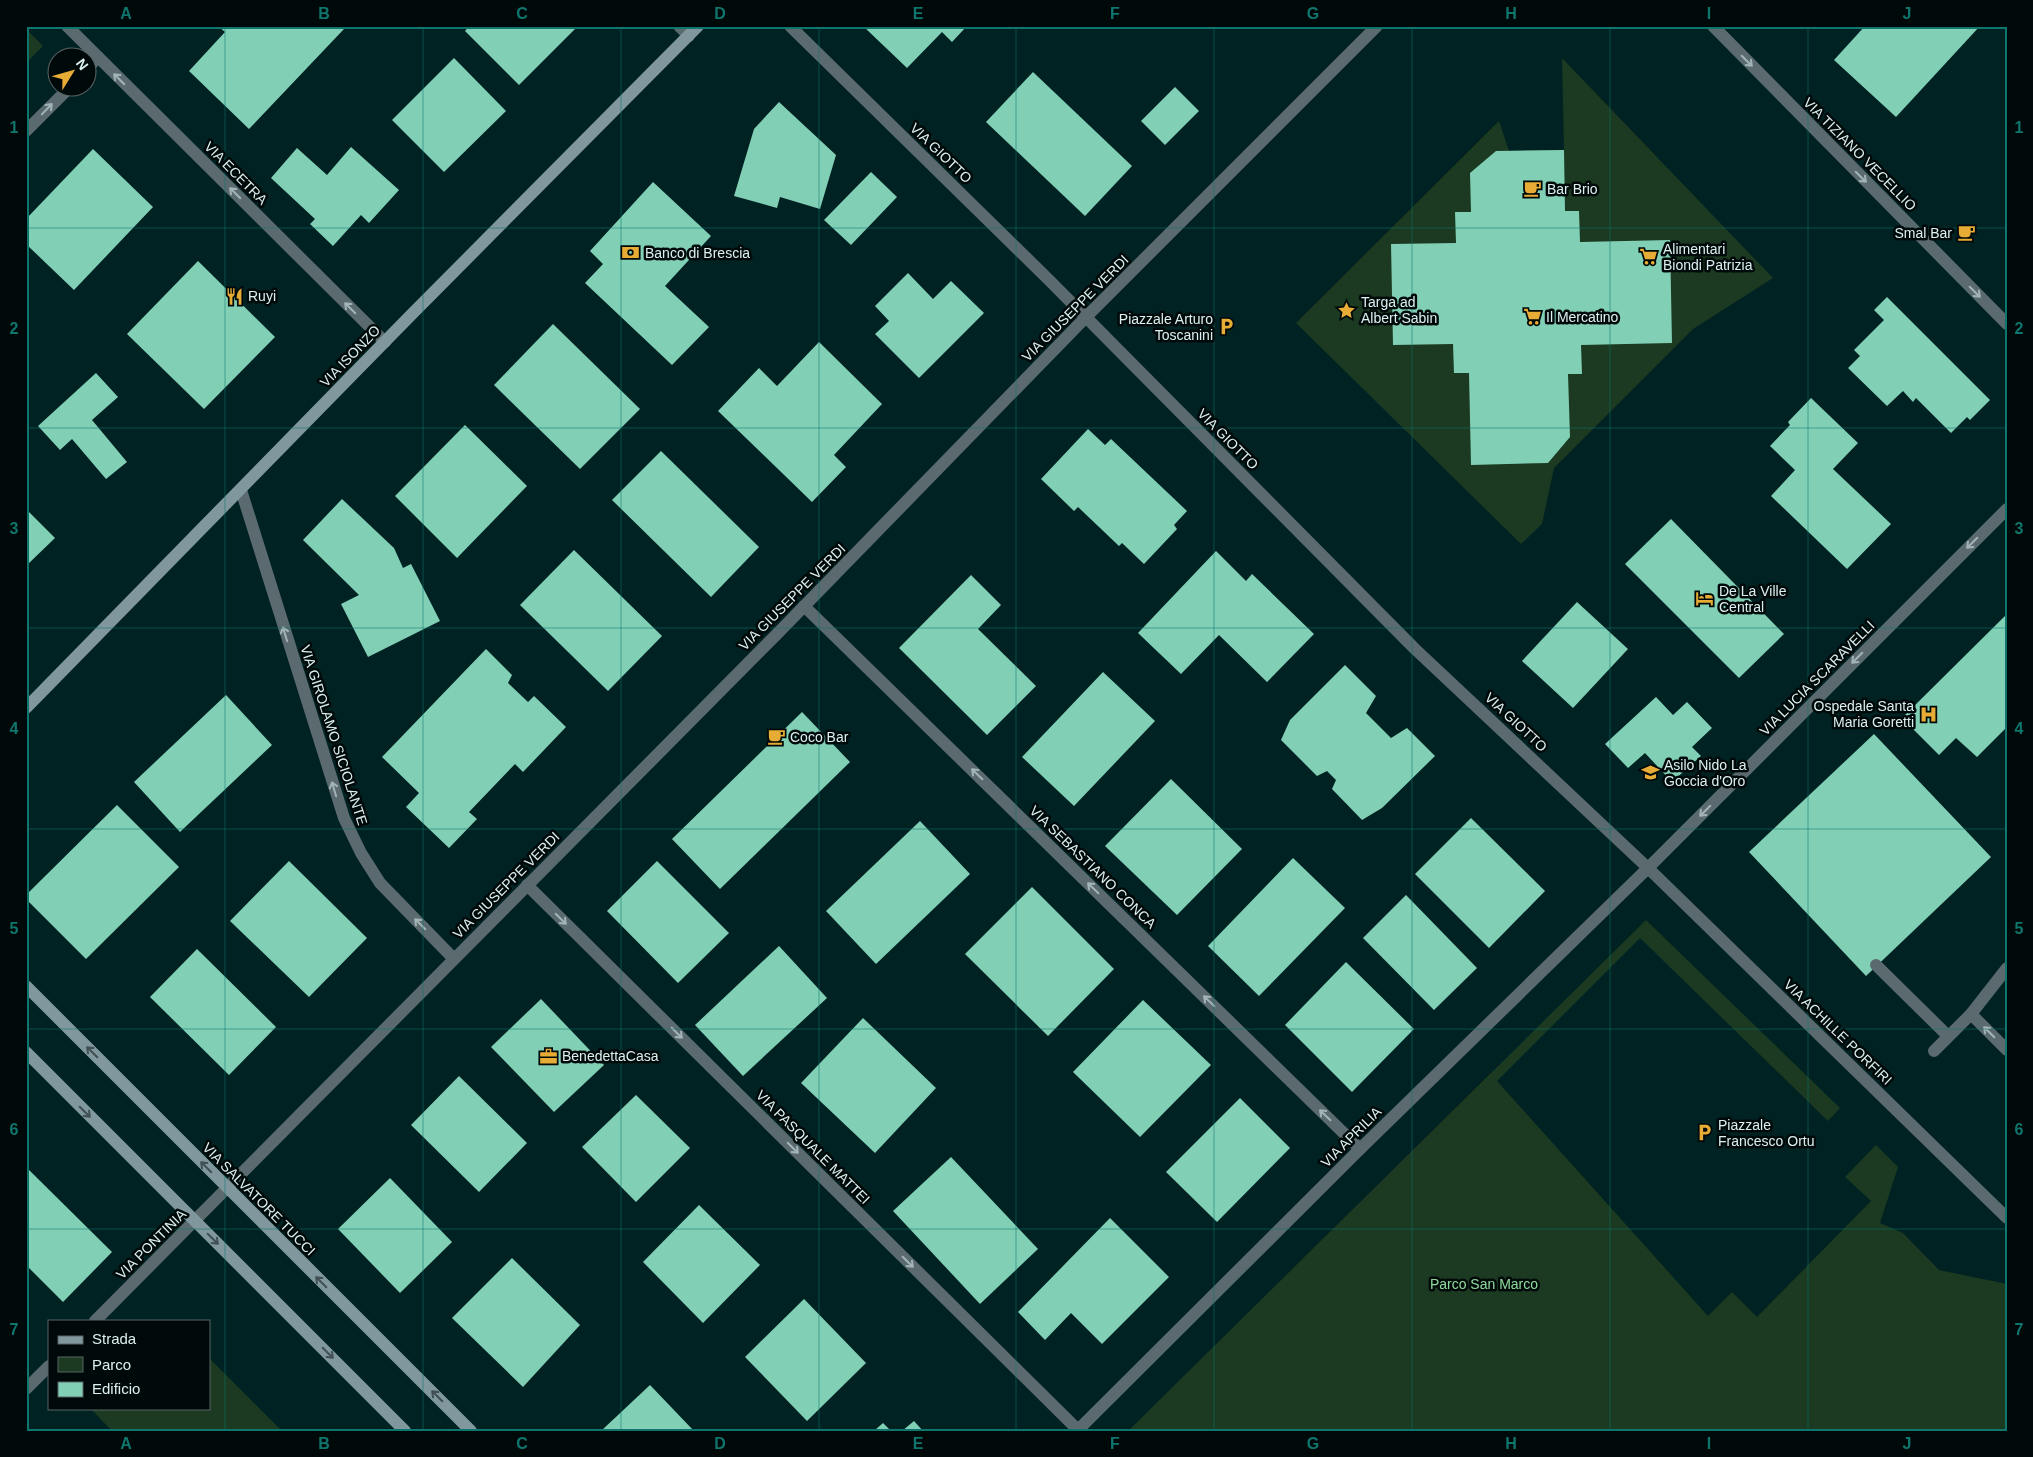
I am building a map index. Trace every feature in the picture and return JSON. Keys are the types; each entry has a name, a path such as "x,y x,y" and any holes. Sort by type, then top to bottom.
{"street":[{"name":"VIA ECETRA","path":"67,26 89,48"},
{"path":"679,26 689,36"},
{"name":"VIA ISONZO","path":"26,708 698,26"},
{"name":"VIA GIOTTO","path":"790,26 1086,317 1415,648 1648,868"},
{"name":"VIA GIUSEPPE VERDI","path":"227,1188 804,606 1086,317 1377,26"},
{"name":"VIA TIZIANO VECELLIO","path":"1713,26 2007,324"},
{"name":"VIA ECETRA","path":"98,57 385,342"},
{"path":"26,131 58,98"},
{"name":"VIA GIROLAMO SICIOLANTE","path":"240,490 344,818 361,853 380,883 454,959"},
{"name":"VIA LUCIA SCARAVELLI","path":"1648,868 2007,509"},
{"name":"VIA SEBASTIANO CONCA","path":"804,606 1360,1149"},
{"name":"VIA APRILIA","path":"1078,1430 1360,1149 1648,868"},
{"name":"VIA ACHILLE PORFIRI","path":"1648,868 2007,1218"},
{"name":"VIA PASQUALE MATTEI","path":"527,885 1078,1430"},
{"path":"1876,965 1948,1036"},
{"path":"1934,1051 1970,1014 2007,968"},
{"name":"VIA SALVATORE TUCCI","path":"26,986 471,1431"},
{"path":"1970,1014 2007,1050"},
{"path":"26,1052 405,1431"},
{"name":"VIA PONTINIA","path":"96,1320 227,1188"},
{"path":"26,1388 48,1367"}],"green space":[{"path":"26,29 43,46 26,63"},
{"path":"1562,58 1773,278 1693,329 1554,468 1542,524 1521,544 1296,323 1499,121 1509,151 1564,150"},
{"name":"Parco San Marco","path":"1646,920 1840,1108 1828,1121 1640,938 1497,1081 1708,1316 1732,1292 1757,1317 1871,1201 1845,1177 1876,1145 1898,1167 1880,1223 1903,1233 1939,1270 2007,1284 2007,1431 1128,1431"},
{"path":"210,1359 282,1431 112,1431 92,1410 210,1410"}],"building":[{"path":"218,26 341,26 344,29 249,129 189,71 225,32"},
{"path":"469,26 578,26 519,85 465,31"},
{"path":"863,26 967,26 952,42 942,32 907,68"},
{"path":"1865,26 1980,26 1896,117 1834,60"},
{"path":"454,58 506,111 444,172 392,120"},
{"path":"1033,72 1132,166 1085,216 986,122"},
{"path":"1175,87 1199,111 1165,145 1141,121"},
{"path":"779,102 836,155 820,209 780,197 777,208 734,196 754,129"},
{"path":"351,147 399,190 369,223 361,215 333,246 310,224 315,219 271,178 297,148 327,175"},
{"path":"93,149 153,207 74,290 26,244 26,219"},
{"name":"Il Mercatino","path":"1564,150 1565,211 1579,211 1580,242 1670,240 1672,343 1581,345 1582,374 1568,374 1570,437 1548,463 1471,465 1469,373 1454,373 1453,344 1393,345 1391,244 1456,243 1455,212 1471,212 1470,173 1496,151"},
{"path":"871,172 897,197 851,245 824,220"},
{"path":"653,182 711,236 665,286 709,327 672,365 585,283 603,264 590,251"},
{"path":"198,261 275,337 204,409 127,334"},
{"path":"908,273 933,299 951,281 984,313 919,378 875,334 889,321 875,306"},
{"path":"1887,297 1990,400 1970,420 1967,417 1951,433 1916,398 1913,402 1903,391 1887,406 1848,368 1860,356 1854,350 1884,320 1874,310"},
{"path":"553,324 640,409 580,469 494,385"},
{"path":"819,342 882,404 834,455 846,467 812,502 718,411 759,368 777,386"},
{"path":"96,373 118,397 92,420 127,462 106,479 72,439 60,450 38,426"},
{"path":"1811,398 1858,443 1833,469 1891,524 1847,569 1771,496 1795,470 1770,446 1790,425 1788,422"},
{"path":"465,425 527,486 457,558 395,496"},
{"path":"1088,429 1105,445 1111,439 1187,511 1174,525 1177,529 1144,564 1122,543 1119,546 1078,507 1074,511 1041,479"},
{"path":"661,451 759,547 711,597 612,500"},
{"path":"342,499 394,548 403,568 411,564 440,621 368,657 341,604 359,595 303,540"},
{"path":"26,509 55,538 26,566"},
{"name":"De La Ville Central","path":"1671,519 1784,634 1739,678 1625,564"},
{"path":"574,550 662,636 608,691 520,605"},
{"path":"1216,551 1246,581 1252,574 1314,634 1267,682 1219,635 1181,674 1138,633"},
{"path":"971,575 1001,605 978,629 1036,686 987,735 899,648"},
{"path":"1577,602 1628,649 1573,708 1522,661"},
{"path":"2007,614 2007,727 1977,757 1956,738 1939,755 1902,718"},
{"path":"486,649 512,675 508,683 528,702 534,696 566,727 523,772 515,764 469,812 477,819 449,848 406,807 419,793 382,757"},
{"path":"1345,665 1376,696 1366,713 1391,738 1407,728 1435,756 1382,808 1362,820 1332,789 1336,780 1327,771 1317,776 1281,740 1290,720"},
{"path":"1103,672 1155,721 1074,806 1022,757"},
{"path":"226,695 272,745 180,832 134,782"},
{"path":"1656,697 1673,715 1687,702 1712,728 1692,747 1701,756 1672,782 1645,753 1628,768 1605,744"},
{"path":"802,712 850,762 720,889 672,839"},
{"path":"1874,734 1991,857 1866,976 1749,852"},
{"path":"1171,779 1242,849 1177,915 1105,846"},
{"path":"117,805 179,867 86,959 26,899 26,895"},
{"path":"1471,818 1545,891 1489,948 1415,874"},
{"path":"920,821 970,874 876,964 826,911"},
{"path":"1293,858 1345,908 1259,996 1208,946"},
{"path":"289,861 367,938 309,997 230,921"},
{"path":"657,861 729,933 678,983 607,911"},
{"path":"1032,887 1114,969 1048,1036 965,954"},
{"path":"1406,895 1477,968 1434,1010 1363,938"},
{"path":"779,946 827,998 743,1076 695,1025"},
{"path":"197,949 276,1027 229,1075 150,997"},
{"path":"1346,962 1414,1029 1352,1092 1285,1025"},
{"name":"BenedettaCasa","path":"541,999 604,1065 554,1112 491,1047"},
{"path":"1143,1000 1211,1065 1140,1137 1073,1072"},
{"path":"863,1018 936,1088 875,1153 801,1083"},
{"path":"459,1076 527,1143 479,1192 411,1125"},
{"path":"636,1095 690,1148 636,1202 582,1147"},
{"path":"1240,1098 1290,1148 1217,1222 1166,1172"},
{"path":"951,1157 1038,1249 980,1304 893,1211"},
{"path":"26,1167 112,1252 63,1302 26,1265"},
{"path":"390,1178 452,1242 400,1293 338,1229"},
{"path":"699,1205 760,1265 703,1323 643,1262"},
{"path":"1110,1218 1169,1277 1102,1344 1071,1313 1045,1340 1018,1312"},
{"path":"512,1258 580,1325 523,1387 452,1318"},
{"path":"804,1299 866,1363 807,1421 745,1357"},
{"path":"650,1385 694,1431 601,1431"},
{"path":"914,1421 923,1431 902,1431"},
{"path":"883,1423 891,1431 874,1431"}],"place":[{"name":"Bar Brio","path":"1533,189"},
{"name":"Smal Bar","path":"1966,233"},
{"name":"Banco di Brescia","path":"631,253"},
{"name":"Alimentari Biondi Patrizia","path":"1649,257"},
{"name":"Ruyi","path":"234,296"},
{"name":"Targa ad Albert Sabin","path":"1347,310"},
{"name":"Il Mercatino","path":"1532,317"},
{"name":"Piazzale Arturo Toscanini","path":"1227,327"},
{"name":"De La Ville Central","path":"1705,599"},
{"name":"Ospedale Santa Maria Goretti","path":"1928,714"},
{"name":"Coco Bar","path":"776,737"},
{"name":"Asilo Nido La Goccia d'Oro","path":"1650,773"},
{"name":"BenedettaCasa","path":"548,1056"},
{"name":"Piazzale Francesco Ortu","path":"1704,1133"}]}
